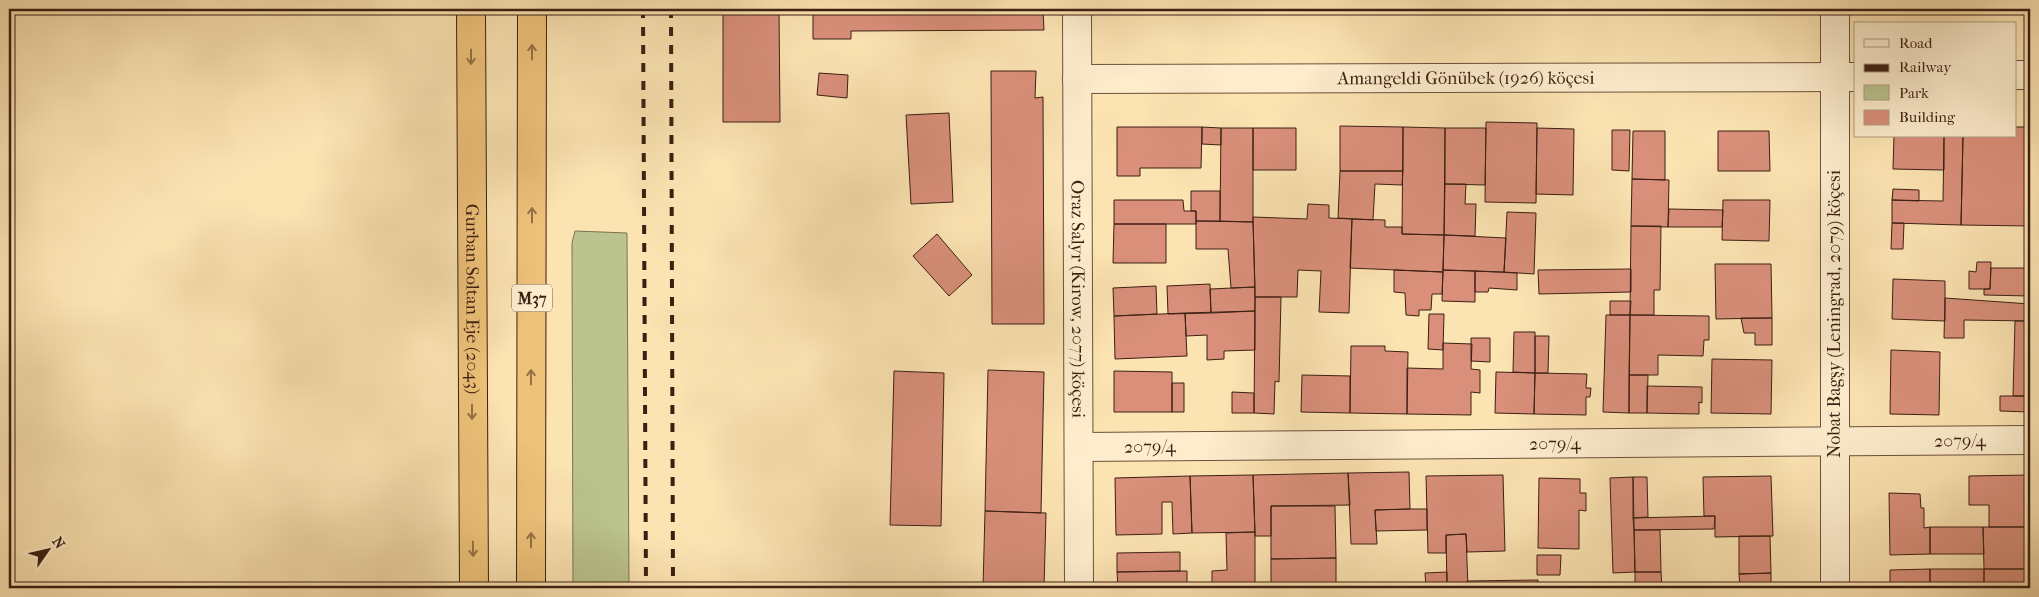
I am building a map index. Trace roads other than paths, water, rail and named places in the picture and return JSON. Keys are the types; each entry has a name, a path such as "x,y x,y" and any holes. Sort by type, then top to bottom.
{"highway":[{"name":"Gurban Soltan Eje (2043)","path":"471,9 474,588"},
{"name":"M37","path":"531,588 532,9"}],"street":[{"name":"Oraz Salyr (Kirow, 2077) köçesi","path":"1077,9 1079,588"},
{"name":"Nobat Bagşy (Leningrad, 2079) köçesi","path":"1835,9 1845,77 1834,441 1835,588"},
{"path":"2016,75 2030,75"},
{"name":"Amangeldi Gönübek (1926) köçesi","path":"1077,79 1845,77"},
{"name":"2079/4","path":"1080,447 2030,440"}],"railway":[{"path":"643,9 646,588"},
{"path":"671,9 673,588"}]}
